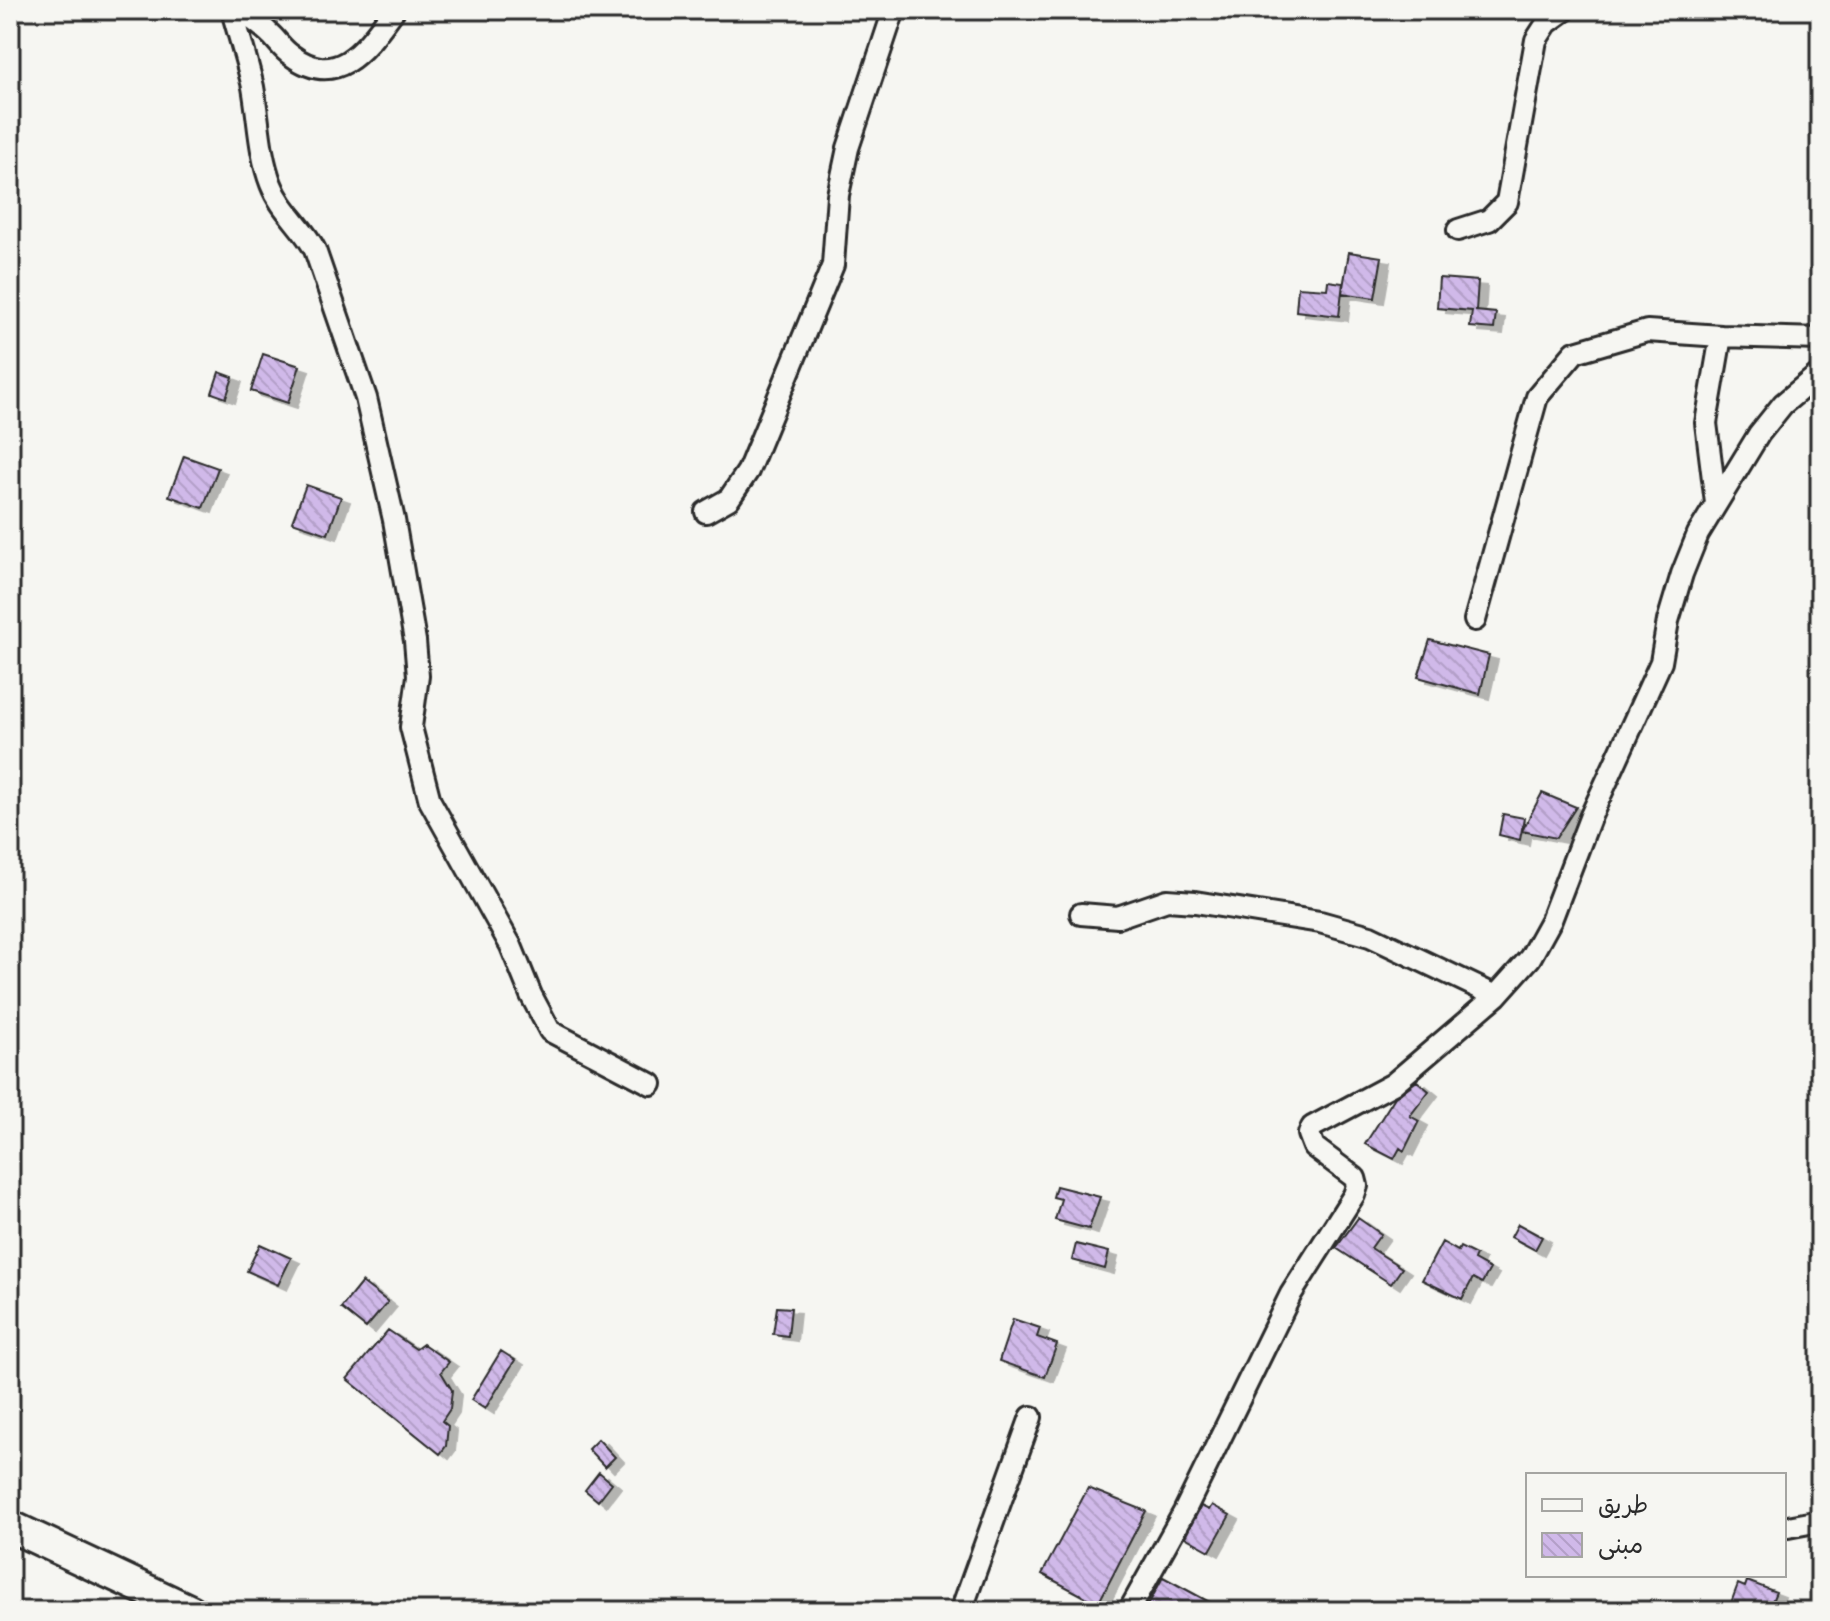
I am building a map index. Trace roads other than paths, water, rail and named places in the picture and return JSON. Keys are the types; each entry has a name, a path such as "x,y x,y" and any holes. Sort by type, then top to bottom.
{"street":[{"path":"232,10 253,87 263,161 280,205 315,250 366,398 394,520 415,641 418,676 411,727 430,801 511,946 550,1031 651,1084"},
{"path":"239,10 269,32 288,54 307,66 324,70 346,64 371,41 394,10"},
{"path":"706,512 729,499 748,471 833,265 838,195 848,148 894,10"},
{"path":"1458,230 1489,220 1507,202 1536,40 1547,23 1565,10"},
{"path":"1475,620 1537,397 1575,352 1647,331 1820,339"},
{"path":"1716,503 1706,423 1721,336"},
{"path":"1129,1611 1184,1512 1291,1294 1354,1195 1357,1186 1355,1178 1314,1147 1309,1134 1312,1127 1393,1084 1496,996 1530,958 1551,920 1590,818 1661,662 1668,621 1698,534 1759,434 1783,404 1820,373"},
{"path":"1081,914 1118,917 1167,900 1320,922 1370,936 1496,996"},
{"path":"961,1611 1031,1417"},
{"path":"1788,1527 1820,1521"},
{"path":"10,1526 175,1608"}]}
